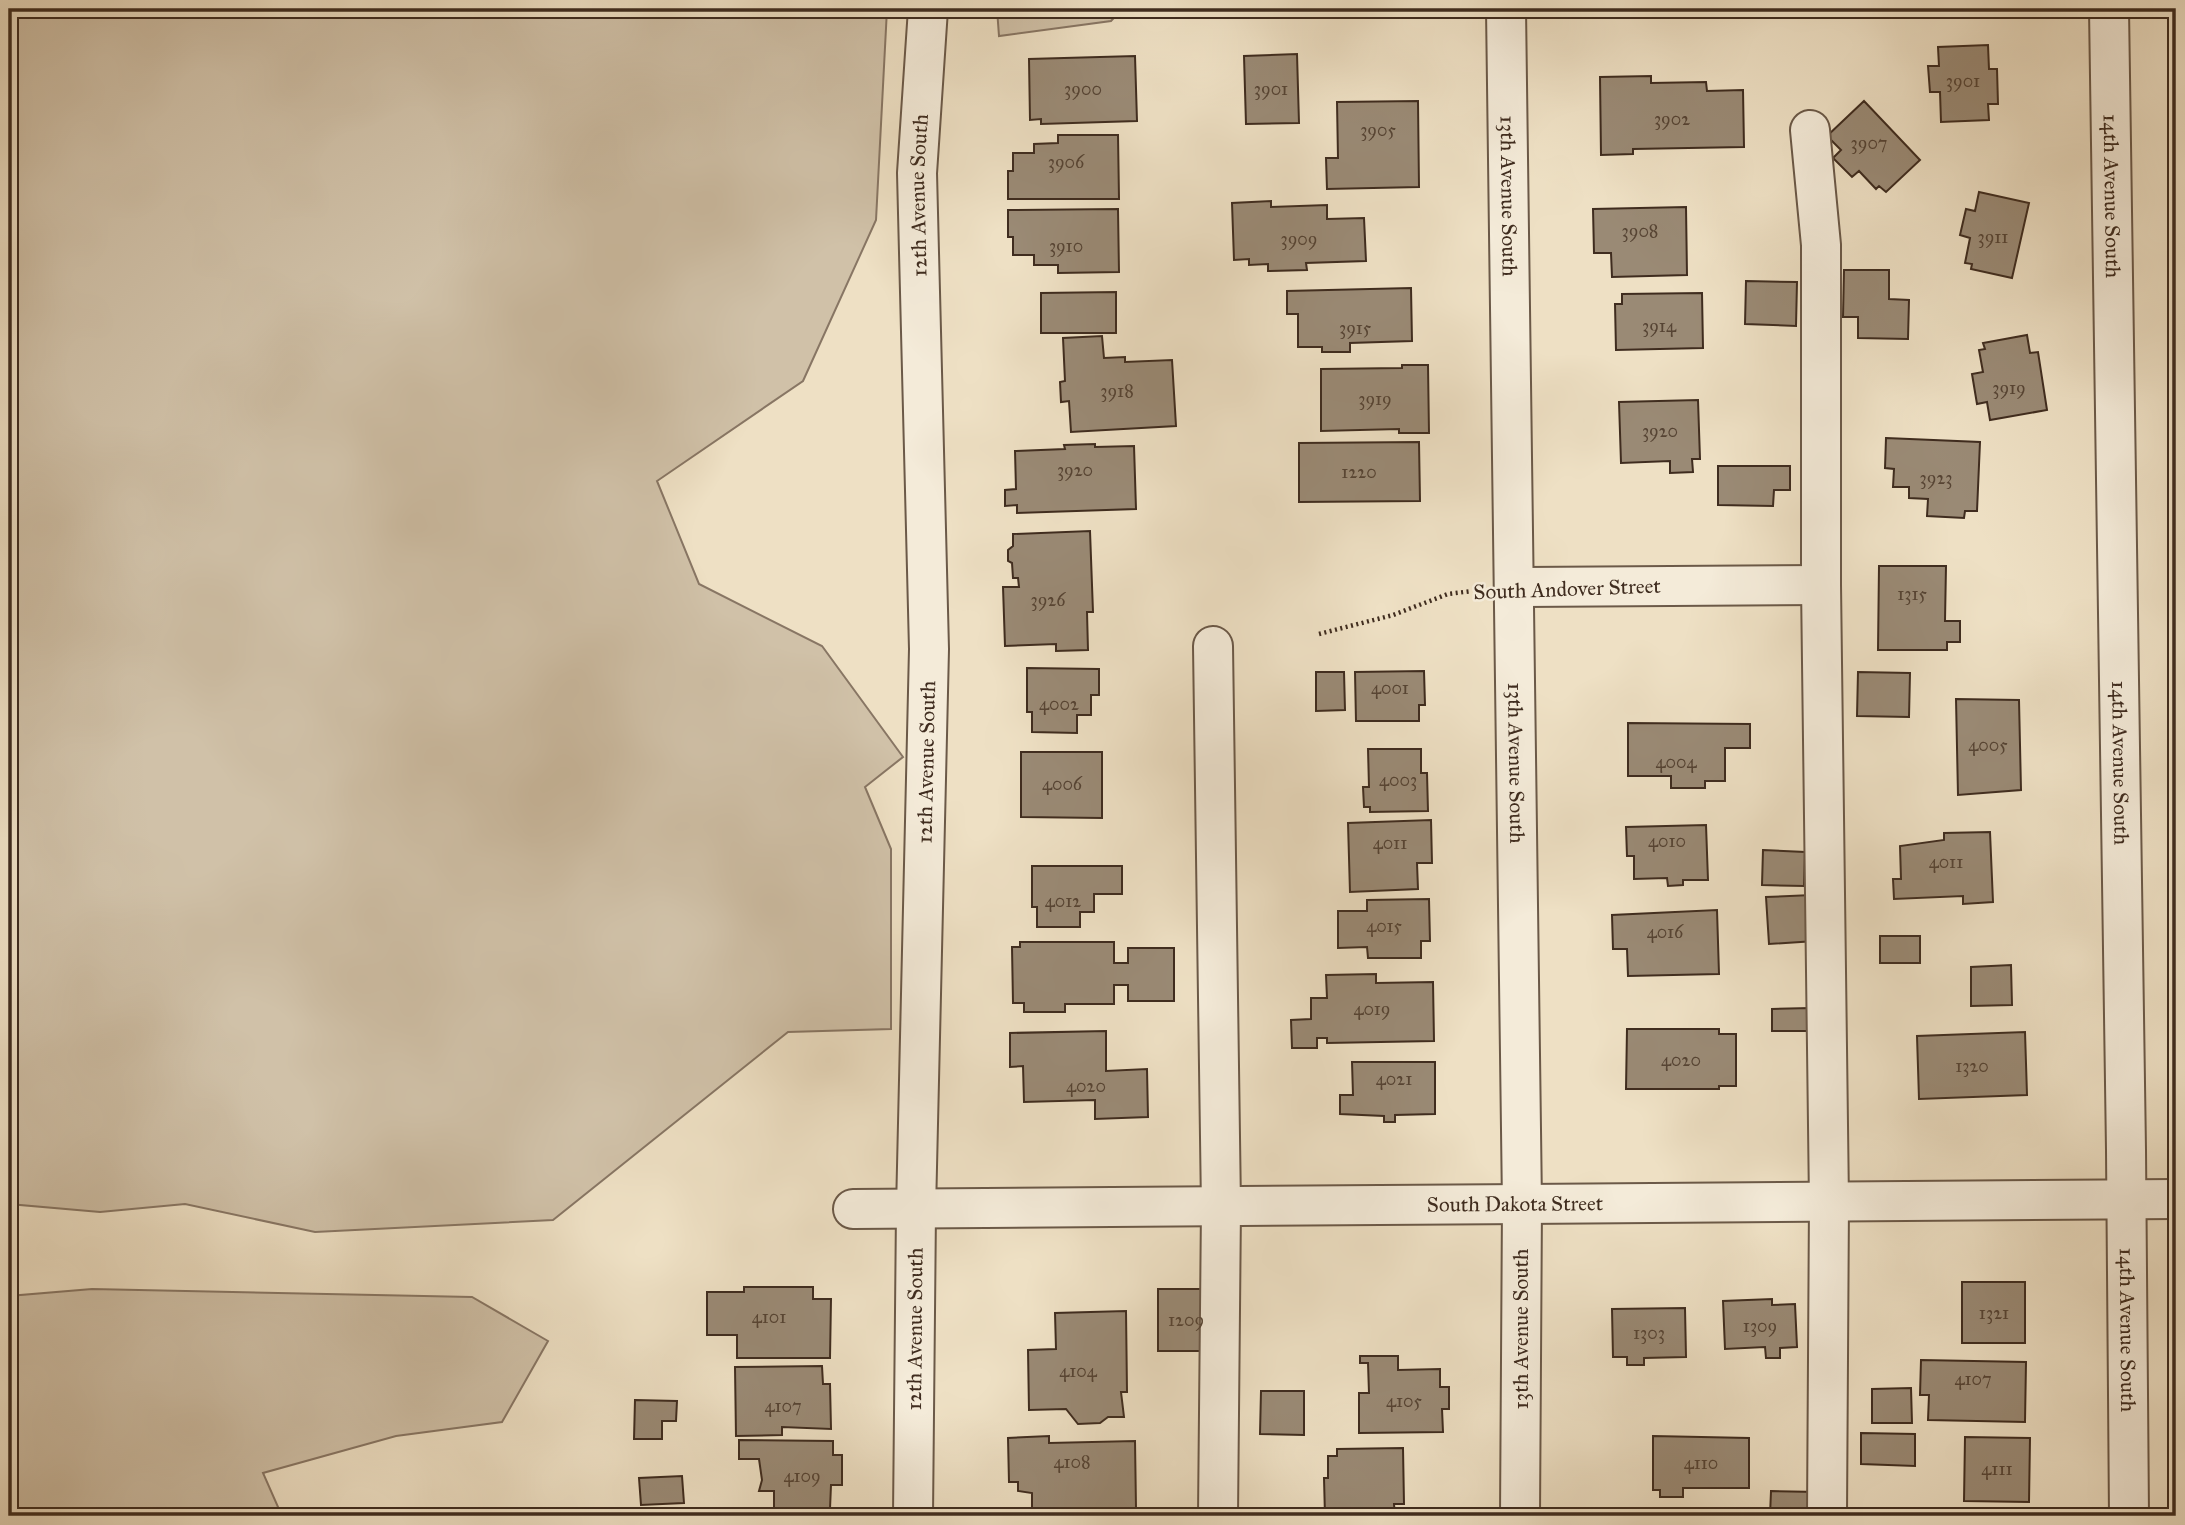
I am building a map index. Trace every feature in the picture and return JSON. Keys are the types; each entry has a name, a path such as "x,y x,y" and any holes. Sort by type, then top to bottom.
{"street":[{"name":"12th Avenue South","path":"913,1516 916,1210 929,649 917,173 928,9"},
{"name":"13th Avenue South","path":"1506,9 1516,587 1522,1204 1520,1516"},
{"name":"14th Avenue South","path":"2109,9 2127,1199 2129,1516"},
{"path":"1810,130 1821,245 1821,585 1829,1202 1827,1516"},
{"name":"South Andover Street","path":"1516,587 1821,585"},
{"path":"1213,646 1221,1207 1218,1516"},
{"name":"South Dakota Street","path":"853,1209 2176,1199"}],"path":[{"name":"South Andover Street","path":"1319,634 1393,615 1448,594 1516,587"}],"shaded area":[{"path":"9,9 887,9 876,220 803,381 657,481 699,584 822,646 903,757 865,787 891,849 891,1029 788,1032 553,1220 315,1232 185,1204 100,1212 9,1204"},
{"path":"997,9 1122,9 1111,21 999,36"},
{"path":"92,1289 472,1297 548,1341 502,1422 396,1436 263,1473 282,1516 9,1516 9,1296"}],"building":[{"path":"1988,45 1989,69 1997,69 1998,104 1988,104 1989,120 1941,122 1940,92 1930,92 1928,66 1939,66 1938,47"},
{"path":"1297,54 1299,123 1246,124 1244,56"},
{"path":"1135,56 1137,121 1041,124 1041,119 1030,120 1029,59"},
{"path":"1651,76 1651,83 1706,82 1707,91 1743,90 1744,147 1633,149 1633,154 1601,155 1600,77"},
{"path":"1418,101 1419,187 1327,189 1326,158 1338,158 1337,102"},
{"path":"1864,101 1920,160 1886,192 1879,186 1876,189 1859,171 1852,177 1833,158 1841,150 1827,136"},
{"path":"1058,135 1118,135 1119,199 1008,199 1008,171 1013,171 1013,153 1034,153 1034,144 1058,143"},
{"path":"1979,192 2029,203 2012,278 1971,269 1972,264 1965,263 1970,238 1960,235 1966,209 1975,211"},
{"path":"1271,201 1271,207 1327,205 1327,219 1364,218 1366,261 1306,263 1307,270 1268,271 1268,264 1249,265 1249,259 1234,260 1232,203"},
{"path":"1686,207 1687,275 1612,277 1611,253 1594,253 1593,209"},
{"path":"1118,209 1119,272 1058,273 1058,265 1034,265 1034,255 1013,255 1013,237 1008,237 1008,210"},
{"path":"1844,270 1889,270 1889,299 1909,300 1908,339 1858,338 1858,317 1843,317"},
{"path":"1746,281 1797,282 1796,326 1745,324"},
{"path":"1411,288 1412,341 1350,343 1350,352 1322,352 1322,347 1298,347 1298,314 1287,314 1287,291"},
{"path":"1116,292 1116,333 1041,333 1041,293"},
{"path":"1702,293 1703,348 1616,350 1615,304 1622,304 1622,294"},
{"path":"2027,335 2030,353 2038,352 2047,410 1990,420 1987,402 1977,404 1972,374 1983,372 1979,350 1985,349 1983,343"},
{"path":"1102,336 1104,358 1125,357 1125,362 1172,360 1176,426 1071,432 1069,401 1061,402 1060,382 1065,381 1063,338"},
{"path":"1402,365 1428,365 1429,433 1399,433 1399,429 1321,431 1321,369 1402,368"},
{"path":"1698,400 1700,459 1692,459 1693,472 1670,473 1670,461 1621,463 1619,402"},
{"path":"1886,438 1980,442 1977,511 1965,511 1964,518 1927,516 1928,499 1909,498 1909,487 1893,487 1894,469 1885,468"},
{"path":"1419,442 1420,501 1299,502 1299,443"},
{"path":"1095,444 1095,447 1134,446 1136,509 1017,513 1017,505 1005,506 1005,490 1016,489 1015,451 1065,449 1064,445"},
{"path":"1718,466 1790,466 1790,490 1774,490 1773,506 1718,505"},
{"path":"1090,531 1093,612 1087,612 1088,650 1056,651 1056,644 1005,646 1003,587 1019,587 1018,578 1013,578 1012,563 1008,561 1008,550 1013,546 1013,534"},
{"path":"1879,566 1946,566 1945,621 1960,621 1960,642 1947,642 1947,650 1878,650"},
{"path":"1027,668 1099,669 1099,695 1091,695 1091,715 1077,715 1077,733 1032,732 1032,712 1027,712"},
{"path":"1424,671 1425,705 1419,705 1419,721 1356,721 1355,672"},
{"path":"1316,672 1344,672 1345,710 1316,711"},
{"path":"1858,672 1910,673 1909,717 1857,716"},
{"path":"1956,699 2019,700 2021,790 1958,795"},
{"path":"1628,723 1750,724 1750,748 1725,748 1725,781 1705,781 1705,788 1671,788 1671,776 1628,776"},
{"path":"1368,749 1421,749 1421,773 1427,773 1428,811 1370,812 1370,807 1364,807 1363,787 1369,787"},
{"path":"1021,752 1102,752 1102,818 1021,817"},
{"path":"1431,820 1432,863 1417,863 1418,889 1350,892 1348,823"},
{"path":"1706,825 1708,880 1683,880 1683,885 1668,886 1667,878 1634,879 1634,856 1627,856 1626,827"},
{"path":"1990,832 1993,902 1963,904 1963,896 1894,899 1893,879 1901,879 1900,846 1944,840 1944,833"},
{"path":"1763,850 1805,852 1804,886 1762,885"},
{"path":"1032,866 1122,866 1122,894 1094,894 1094,912 1080,912 1080,927 1037,927 1037,907 1032,907"},
{"path":"1812,895 1815,941 1769,944 1766,897"},
{"path":"1429,899 1430,941 1421,941 1421,958 1368,958 1367,947 1338,948 1338,911 1367,911 1367,900"},
{"path":"1717,910 1719,974 1628,976 1627,949 1613,949 1612,915"},
{"path":"1880,936 1920,936 1920,963 1880,963"},
{"path":"1020,942 1114,942 1114,963 1128,963 1128,948 1174,948 1174,1001 1128,1001 1128,985 1114,985 1114,1004 1065,1004 1065,1012 1024,1012 1024,1003 1013,1003 1012,947 1020,947"},
{"path":"2011,965 2012,1005 1971,1006 1971,967"},
{"path":"1376,974 1376,983 1433,982 1434,1041 1327,1043 1327,1038 1317,1038 1317,1048 1292,1048 1291,1020 1311,1019 1311,998 1327,998 1326,975"},
{"path":"1810,1008 1810,1031 1772,1031 1772,1009"},
{"path":"1627,1029 1719,1029 1719,1034 1736,1034 1736,1086 1719,1086 1719,1089 1626,1089"},
{"path":"1106,1031 1106,1071 1147,1069 1148,1117 1095,1119 1095,1100 1024,1102 1023,1066 1010,1067 1010,1033"},
{"path":"2025,1032 2027,1095 1919,1099 1917,1036"},
{"path":"1352,1062 1435,1062 1435,1114 1395,1115 1395,1122 1384,1122 1384,1116 1340,1114 1340,1095 1353,1095"},
{"path":"1962,1282 2025,1282 2025,1343 1962,1343"},
{"path":"744,1287 813,1287 813,1299 831,1299 830,1358 737,1358 737,1335 707,1335 707,1292 744,1292"},
{"path":"1158,1289 1213,1289 1213,1351 1158,1351"},
{"path":"1772,1299 1772,1305 1795,1304 1797,1347 1780,1348 1780,1358 1766,1358 1765,1347 1725,1349 1723,1301"},
{"path":"1685,1308 1686,1357 1644,1358 1644,1365 1627,1365 1627,1357 1613,1357 1612,1309"},
{"path":"1126,1311 1127,1392 1121,1392 1124,1417 1108,1417 1100,1423 1078,1424 1066,1409 1029,1410 1028,1350 1056,1349 1055,1313"},
{"path":"1360,1356 1398,1356 1398,1370 1440,1369 1440,1387 1449,1387 1449,1409 1442,1409 1443,1432 1359,1433 1359,1393 1369,1393 1368,1363 1360,1363"},
{"path":"1921,1360 2026,1362 2025,1422 1928,1420 1929,1395 1920,1395"},
{"path":"822,1366 823,1384 830,1384 831,1429 782,1427 782,1435 736,1436 735,1367"},
{"path":"1911,1388 1912,1423 1872,1423 1872,1389"},
{"path":"1261,1391 1304,1391 1304,1435 1260,1434"},
{"path":"635,1400 677,1401 676,1421 662,1421 662,1439 634,1439"},
{"path":"1861,1433 1915,1434 1915,1466 1861,1464"},
{"path":"1049,1436 1049,1443 1135,1441 1136,1508 1032,1510 1032,1493 1018,1491 1018,1482 1009,1482 1008,1438"},
{"path":"1653,1436 1749,1438 1749,1488 1683,1488 1683,1497 1660,1497 1660,1490 1653,1490"},
{"path":"1965,1437 2030,1438 2029,1502 1964,1501"},
{"path":"739,1440 833,1441 833,1455 842,1455 842,1485 831,1485 830,1509 774,1508 774,1491 759,1491 762,1480 759,1459 739,1459"},
{"path":"1403,1448 1404,1504 1394,1504 1395,1516 1325,1516 1324,1478 1328,1478 1328,1456 1337,1456 1337,1449"},
{"path":"682,1476 684,1503 641,1505 639,1478"},
{"path":"1771,1491 1818,1492 1817,1516 1770,1516"}]}
